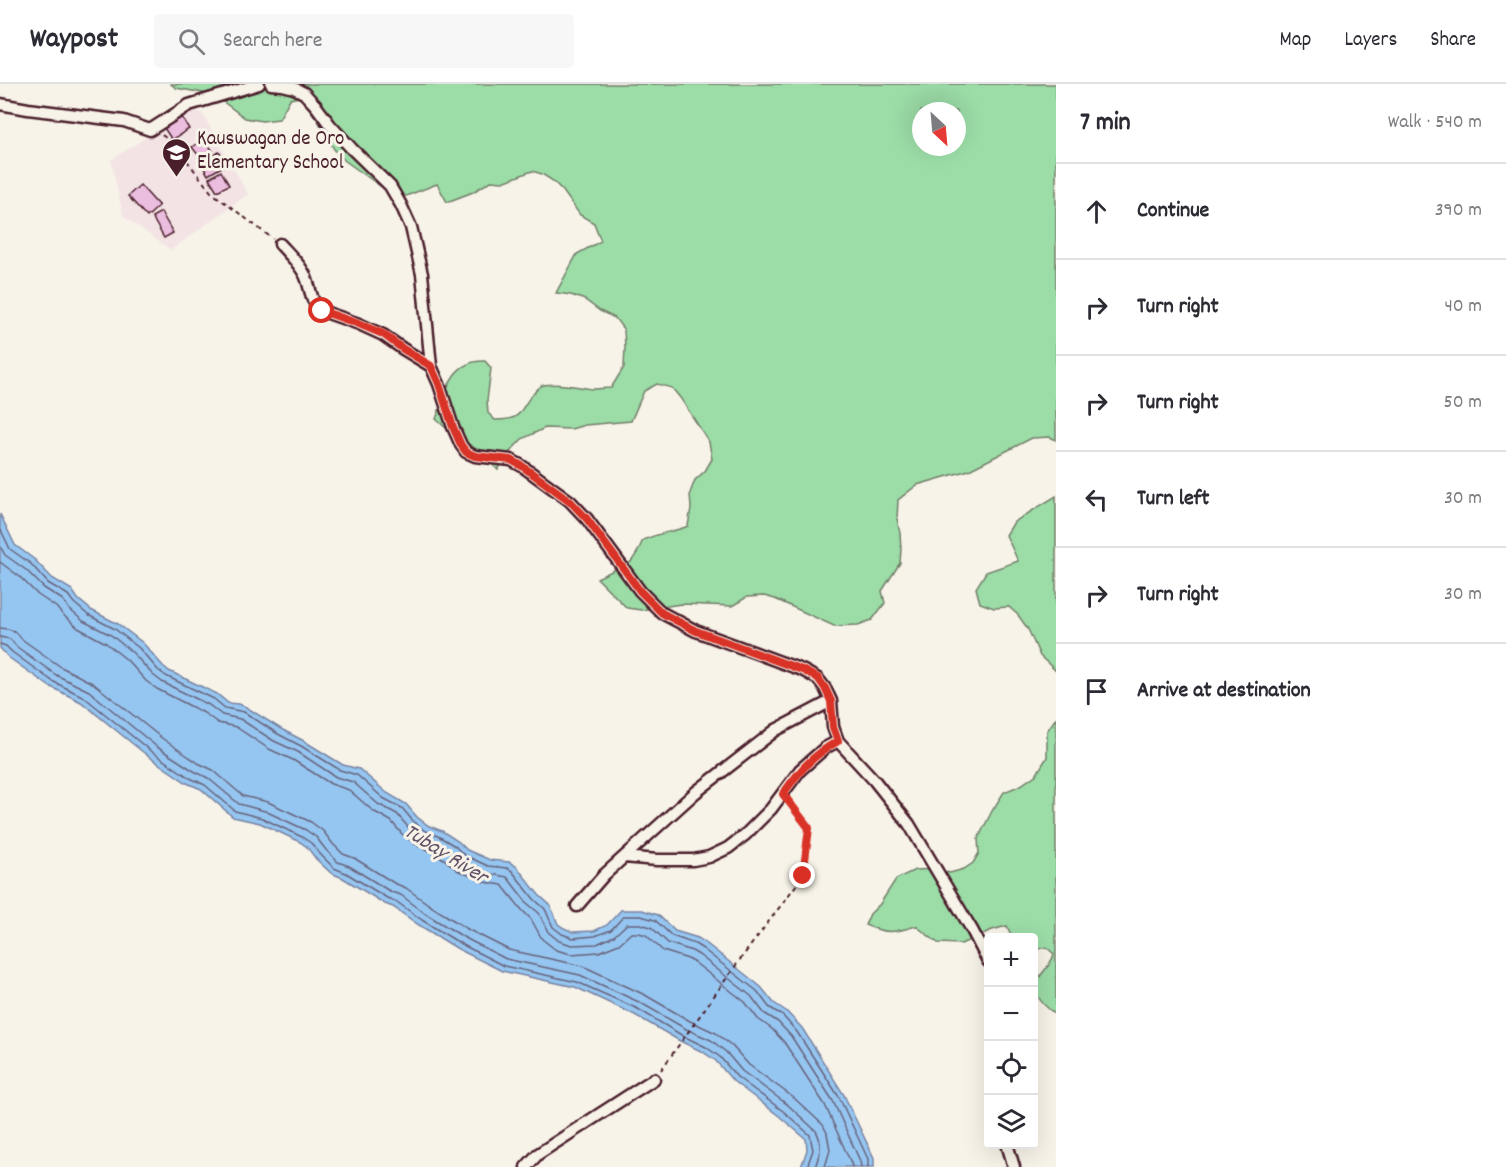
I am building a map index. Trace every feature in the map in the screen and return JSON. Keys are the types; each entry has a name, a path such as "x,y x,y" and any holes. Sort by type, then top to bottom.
{"street":[{"path":"0,104 124,122 150,130 189,105 258,84"},
{"path":"271,84 294,88 304,93 351,149 390,186 401,205 411,227 422,274 431,366 453,427 466,452 475,456 511,460 570,501 587,519 640,591 662,613 696,631 818,678 831,701 833,727 838,741 874,780 909,824 984,954"},
{"path":"280,244 305,275 318,308 383,334 431,366"},
{"path":"577,906 604,875 696,792 776,730 831,701"},
{"path":"624,856 693,860 709,857 728,848 771,809 800,770 819,753 838,741"},
{"path":"519,1167 654,1079"},
{"path":"1009,1149 1014,1167"},
{"path":"526,1167 538,1154"}],"path":[{"path":"150,130 159,133 175,145 211,192 280,244"},
{"path":"654,1079 803,876 809,828 783,794"}],"shaded area":[{"name":"Kauswagan de Oro Elementary School","path":"192,108 202,113 248,194 171,250 123,216 111,160"}],"green space":[{"path":"171,84 1056,84 1056,440 1050,437 1032,438 969,470 917,485 898,500 900,563 882,591 885,603 872,620 858,625 834,626 764,596 747,597 732,606 681,604 641,610 627,608 597,578 631,562 643,540 688,526 691,508 690,493 695,480 705,471 712,459 709,442 672,388 657,384 644,391 631,421 585,425 571,429 545,428 522,439 507,455 498,470 476,449 436,419 451,380 464,366 473,362 485,361 491,368 487,401 488,413 495,420 505,420 516,416 541,386 552,384 592,389 611,388 624,367 624,330 615,318 585,300 556,293 577,254 601,241 594,223 580,215 553,181 532,171 503,182 491,181 473,192 447,202 437,184 406,196 393,194 344,160 334,149 317,119 300,97 290,99 279,119 262,121 245,118 214,95 176,88"},
{"path":"1056,496 1056,671 1040,656 1028,629 1018,615 1009,607 994,608 980,603 976,588 986,572 1018,561 1006,535 1014,522"},
{"path":"1056,718 1056,1015 1038,997 1038,980 1054,954 1046,947 1038,949 1038,933 1010,933 1007,926 984,933 961,944 938,943 916,926 890,932 865,925 870,914 880,904 896,879 915,870 936,869 950,873 964,869 973,863 979,853 978,839 1004,792 1021,785 1037,774 1047,757 1047,731"}],"water":[{"name":"Tubay River","path":"0,514 15,545 35,560 52,578 72,590 78,599 91,610 118,624 143,643 169,671 217,694 228,703 246,707 343,765 359,769 387,793 406,804 429,826 442,831 467,850 490,860 509,862 516,866 550,905 558,924 564,928 573,932 594,931 607,925 621,910 642,910 658,915 675,931 698,938 707,944 761,987 774,1003 786,1011 802,1028 844,1095 874,1158 874,1167 801,1167 807,1150 806,1139 733,1081 716,1061 703,1052 635,1015 575,987 502,971 458,949 393,907 331,873 300,842 260,823 233,817 201,789 187,783 149,757 81,702 49,686 8,657 0,648"}],"building":[{"path":"182,117 189,129 172,140 164,128"},
{"path":"204,139 213,151 202,160 192,147"},
{"path":"219,152 227,164 208,175 201,163"},
{"path":"221,171 229,185 217,191 209,178"},
{"path":"140,185 159,206 147,217 128,196"},
{"path":"161,212 173,233 164,238 152,217"}],"place":[{"name":"Kauswagan de Oro Elementary School","path":"176,178"}],"route":[{"path":"322,311 383,334 431,366 453,427 466,452 475,456 511,460 570,501 587,519 640,591 662,613 696,631 818,678 831,701 833,727 838,741 813,757 800,770 783,794 809,828 803,876"}]}
